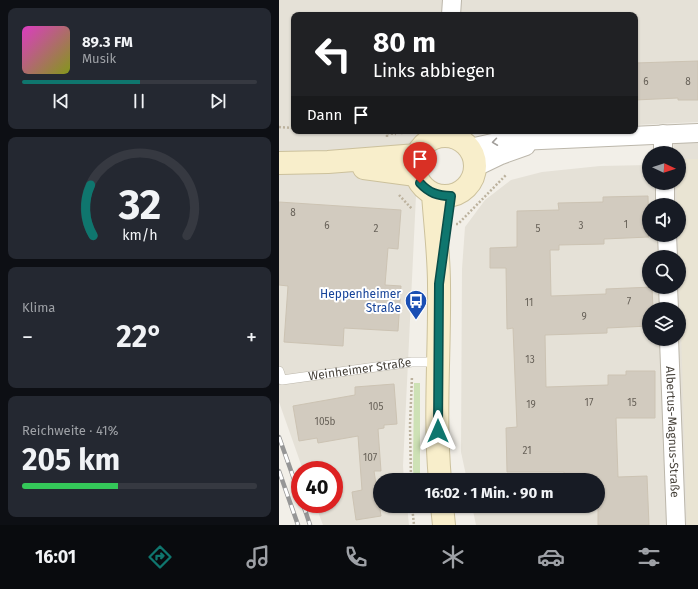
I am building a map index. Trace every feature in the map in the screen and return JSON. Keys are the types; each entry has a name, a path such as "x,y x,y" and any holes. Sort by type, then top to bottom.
{"street":[{"path":"451,12 452,0"},
{"path":"473,157 507,152 548,139 698,133"},
{"path":"443,134 428,140 421,147 417,165 420,183 425,189 442,195 461,192 469,186 474,177 473,157 459,138 449,134"},
{"path":"663,134 663,146"},
{"path":"279,163 328,162 417,165"},
{"path":"439,473 437,362 442,195"},
{"name":"Albertus-Magnus-Straße","path":"669,346 676,525"},
{"path":"443,513 444,525"}],"lane":[{"name":"Weinheimer Straße","path":"279,370 282,380 412,362 437,362"}],"path":[{"path":"279,127 291,128"},
{"path":"457,224 508,173"},
{"path":"394,190 415,214"},
{"path":"411,473 410,425 412,362"},
{"path":"413,513 414,525"}],"shaded area":[{"path":"279,0 698,0 698,122 638,125 638,12 291,12 291,134 419,134 404,473 373,473 373,513 408,513 409,525 323,525 318,513 343,513 343,461 300,461 279,402"},
{"path":"698,139 698,525 476,525 473,513 605,513 605,473 466,473 461,452 462,269 465,227 485,200 511,180 542,172 600,166 642,165 642,190 686,190 686,146 673,146 673,140"},
{"path":"686,159 698,159 698,525 687,525 681,346 686,346 686,302 680,302 680,294 686,294 686,250 678,250 678,242 686,242 686,198 677,198 676,190 686,190"}],"green space":[{"path":"414,383 420,383 420,473 413,473"}],"building":[{"path":"698,61 698,100 678,100 678,98 638,100 638,63"},
{"path":"648,196 648,198 642,198 642,237 604,239 604,244 559,245 559,250 550,250 551,296 606,294 606,289 642,287 642,294 652,294 653,302 642,302 642,326 607,328 607,333 545,335 546,387 608,385 608,375 626,375 626,371 655,371 655,418 616,418 618,477 647,476 649,525 598,525 598,513 605,513 605,473 507,472 506,428 517,427 513,328 507,329 506,268 490,268 490,248 517,247 517,211 559,210 558,203 603,202 603,197"},
{"path":"279,202 401,210 398,249 388,248 385,285 401,286 398,331 344,328 343,346 284,342 288,286 279,285"},
{"path":"394,384 397,424 384,425 384,428 378,429 381,471 374,471 373,473 373,513 381,513 381,516 356,520 352,492 362,490 358,436 318,443 317,438 299,441 293,406 355,395 355,387"}],"railway":[{"path":"279,437 291,471"},
{"path":"279,471 298,525"},
{"path":"306,513 310,525"}],"place":[{"name":"Heppenheimer Straße","path":"416,320"}],"route":[{"path":"420,183 425,189 433,194 451,196 446,223 439,284 437,362 438,431"}]}
